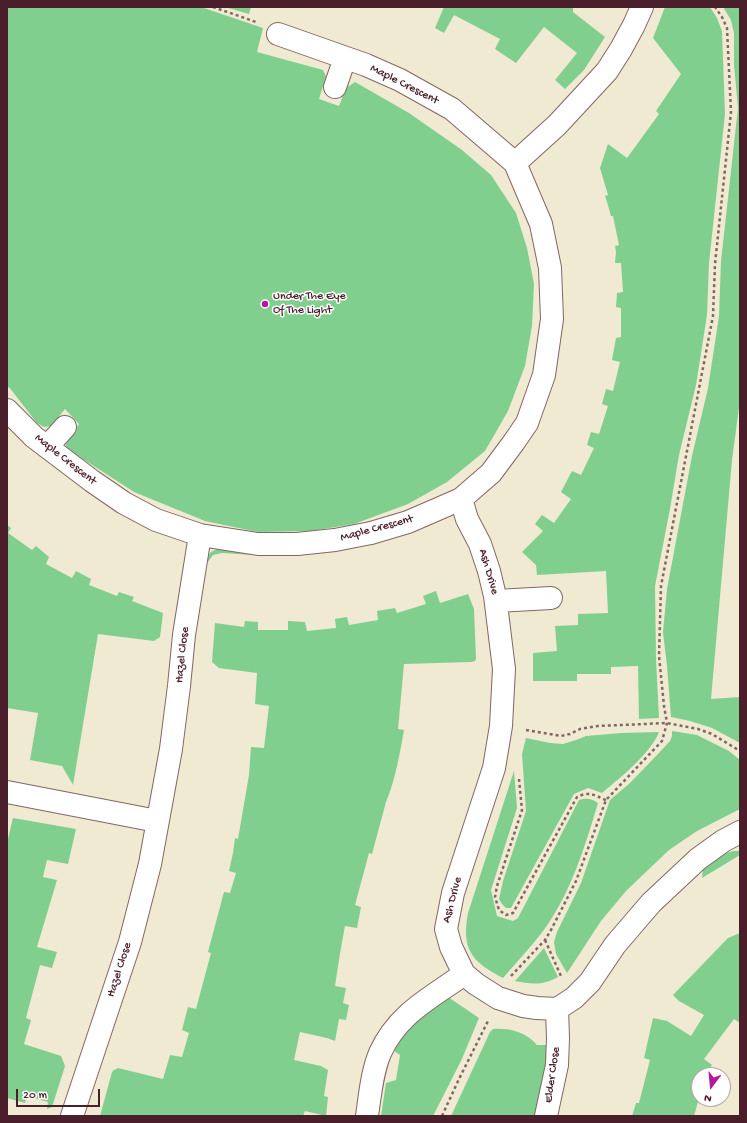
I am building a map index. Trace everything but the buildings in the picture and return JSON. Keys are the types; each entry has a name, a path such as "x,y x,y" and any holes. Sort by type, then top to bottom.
{"street":[{"path":"515,163 557,125 607,72 622,48 642,7"},
{"name":"Maple Crescent","path":"7,410 34,437 124,503 156,520 200,536 258,544 297,544 335,540 371,533 408,522 461,500 491,473 514,442 527,423 544,375 552,319 550,268 541,224 515,163 452,109 400,80 366,65 278,34"},
{"path":"335,87 345,58"},
{"path":"48,447 65,427"},
{"name":"Ash Drive","path":"461,500 467,519 480,544 489,572 496,601 504,669 501,726 494,768 453,893 446,929 451,947 464,974 476,984 498,998 523,1006 537,1008 565,1004"},
{"name":"Hazel Close","path":"72,1116 130,942 150,864 171,749 180,686 184,635 200,536"},
{"path":"496,601 551,598"},
{"path":"7,792 157,822"},
{"path":"565,1004 590,982 615,944 651,902 698,859 740,832"},
{"path":"367,1116 374,1072 380,1054 389,1036 401,1020 464,974"},
{"name":"Elder Close","path":"546,1116 557,1065 558,1038 565,1004"}],"path":[{"path":"213,7 271,27 278,34"},
{"path":"442,1116 459,1079 492,1016 504,985 545,940 551,930 576,881 606,800 662,741 668,723 664,706 659,656 661,586 713,316 715,264 731,112 726,28 722,17 715,7"},
{"path":"522,729 560,736 570,734 580,729 598,726 668,723 698,729 712,734 740,751"},
{"path":"519,779 522,810 497,886 495,897 499,910 506,915 513,913 577,797 584,793 606,800"},
{"path":"545,940 565,1004"}],"green space":[{"path":"7,7 201,7 263,28 257,52 323,70 326,76 319,99 339,106 346,88 355,82 409,113 462,150 491,175 516,213 527,248 534,284 532,326 525,366 508,411 485,451 447,482 408,504 354,524 311,531 258,532 205,521 134,492 66,448 66,441 79,424 65,409 51,426 44,427 37,423 9,387 7,389"},
{"path":"225,7 251,7 249,14"},
{"path":"444,7 573,7 573,12 605,37 584,70 565,89 555,80 577,53 544,27 516,63 495,49 500,39 454,15 444,33 435,28"},
{"path":"665,7 710,7 717,18 722,31 725,114 709,263 707,315 696,385 679,455 655,586 656,659 659,718 639,719 638,666 611,667 611,674 577,674 577,681 533,681 533,653 557,651 555,626 578,625 578,614 608,613 606,571 537,575 536,565 522,552 543,531 535,524 542,515 554,523 571,499 561,492 572,471 581,475 594,448 587,445 591,432 599,434 608,406 602,404 606,389 613,391 620,362 612,360 616,338 621,337 621,308 616,307 617,293 623,292 621,263 615,263 615,246 619,245 613,216 611,216 605,196 608,195 600,168 608,144 627,158 659,114 656,111 681,74 653,38"},
{"path":"723,7 740,7 740,400 732,460 711,699 740,697 740,743 712,728 671,717 663,632 667,589 692,456 708,388 719,316 721,261 738,108 734,65 734,33 731,20"},
{"path":"7,525 11,528 8,533 32,550 36,546 49,557 46,564 72,578 76,571 91,579 89,585 117,596 119,592 134,597 132,601 163,613 160,637 154,641 98,634 73,785 62,766 30,760 38,713 7,708"},
{"path":"221,547 253,549 254,555 222,553 213,555 208,562 204,561 211,552"},
{"path":"436,591 440,603 468,594 474,609 476,659 475,661 471,662 404,664 398,729 404,730 397,767 372,854 369,853 355,905 361,907 357,928 345,926 335,986 346,988 343,1003 349,1005 346,1020 339,1019 335,1041 300,1032 294,1060 321,1066 328,1070 324,1096 328,1097 326,1116 305,1111 303,1116 100,1116 112,1072 114,1070 118,1068 163,1079 170,1055 182,1057 189,1033 182,1030 188,1007 196,1009 211,953 208,952 224,892 230,893 236,873 229,871 235,838 238,839 249,775 251,747 264,748 269,706 255,704 257,673 219,668 212,662 215,623 244,627 245,621 258,622 258,630 288,630 288,621 305,622 307,631 336,628 335,619 347,617 349,625 378,620 377,611 395,608 397,613 426,604 423,596"},
{"path":"672,731 697,735 729,751 740,760 740,809 697,831 669,850 626,891 601,921 567,973 556,954 554,942 557,932 581,883 610,800 630,783 670,741"},
{"path":"659,732 642,757 602,793 588,788 574,794 511,908 506,908 499,899 503,881 526,811 522,754 526,738 563,744 586,736"},
{"path":"514,771 517,808 491,890 497,916 513,921 518,918 579,800 588,799 598,803 578,864 558,908 528,950 503,978 489,970 472,955 467,941 466,930 468,913"},
{"path":"13,818 76,829 68,864 47,860 43,877 57,880 37,947 57,952 52,968 40,965 26,1018 31,1020 24,1044 61,1056 65,1066 52,1107 47,1109 48,1102 27,1096 25,1103 7,1098 7,843"},
{"path":"733,851 740,851 740,855 702,878 703,868 721,856"},
{"path":"740,933 740,1023 734,1019 704,1059 712,1065 711,1067 691,1067 691,1107 696,1107 694,1116 632,1116 636,1103 639,1103 650,1060 644,1058 653,1018 667,1021 691,1036 704,1015 679,1001 673,995 728,938"},
{"path":"544,948 558,977 547,982 536,984 515,981"},
{"path":"448,997 479,1018 461,1061 433,1116 381,1116 386,1083 396,1080 400,1055 394,1051 393,1048 405,1029"},
{"path":"493,1029 511,1030 523,1034 537,1045 547,1045 549,1055 537,1116 451,1116 490,1032"}],"place":[{"name":"Under The Eye Of The Light","path":"265,304"}]}
